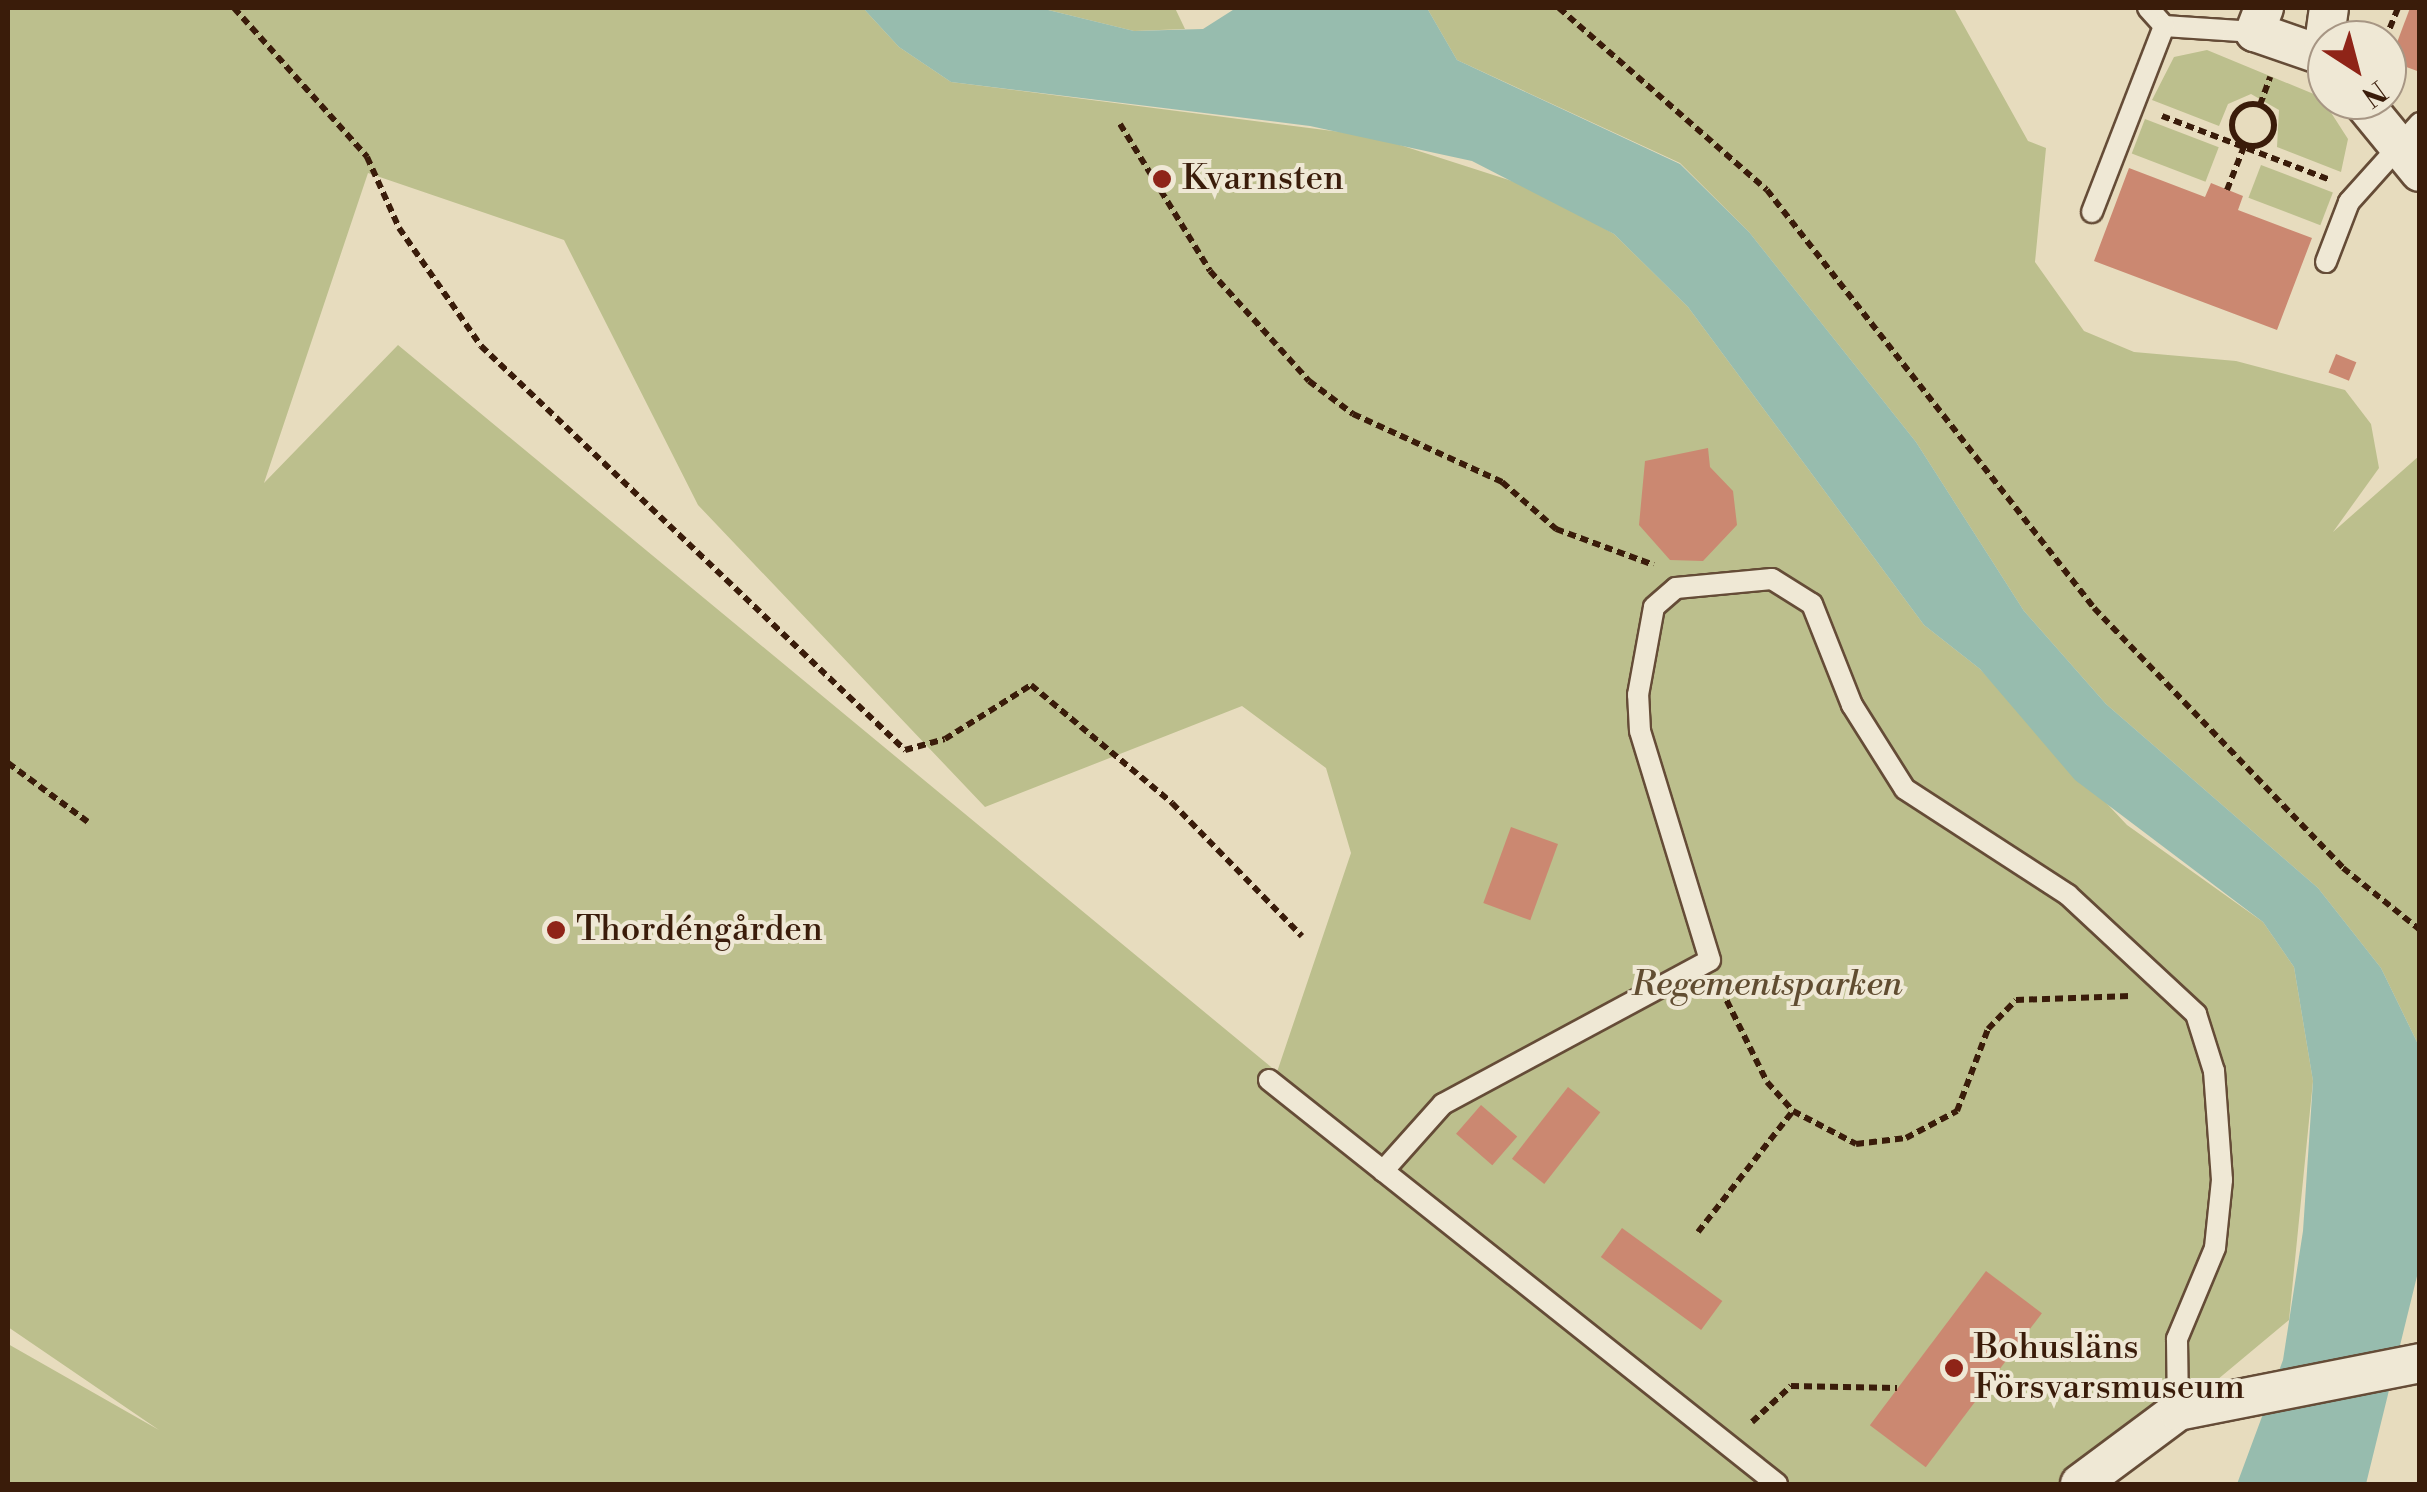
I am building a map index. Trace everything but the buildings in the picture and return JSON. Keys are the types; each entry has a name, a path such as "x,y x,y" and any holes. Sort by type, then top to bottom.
{"street":[{"path":"2260,20 2307,45"},
{"path":"2407,134 2420,172"},
{"path":"2080,1484 2178,1411 2214,1398 2420,1362"}],"lane":[{"path":"2148,8 2164,26"},
{"path":"2164,26 2260,20"},
{"path":"2092,212 2164,26"},
{"path":"2326,262 2358,190 2407,134"},
{"path":"1384,1170 1444,1104 1710,960 1640,731 1638,695 1654,607 1676,588 1772,579 1812,604 1852,705 1905,789 2068,894 2184,997 2210,1052 2222,1180 2215,1248 2177,1339 2178,1411"},
{"path":"1269,1080 1778,1484"}],"path":[{"path":"234,8 368,157 400,228 482,346 905,750 944,739 1032,685 1172,803 1302,936"},
{"path":"1559,8 1766,190 2094,608 2343,868 2420,930"},
{"path":"2134,105 2358,190"},
{"path":"2227,190 2245,145 2272,134 2263,106 2236,114 2234,135 2245,145"},
{"path":"1120,124 1210,270 1309,380 1353,414 1502,482 1556,528 1651,562"},
{"path":"8,763 88,822"},
{"path":"1710,960 1744,1050 1794,1110 1856,1144 1906,1138 1957,1111 1988,1028 2016,1000 2184,997"},
{"path":"1698,1232 1794,1110"},
{"path":"1734,1448 1791,1386 1897,1388"}],"green space":[{"name":"Regementsparken","path":"8,8 863,8 899,47 951,82 1372,136 1537,189 1614,234 1688,307 1924,625 1980,669 2127,825 2263,922 2294,967 2313,1081 2289,1320 2205,1390 2055,1484 8,1484 8,1344 159,1430 8,1327","holes":["368,173 564,240 698,505 985,807 1242,706 1326,768 1351,853 1277,1072 398,345 264,483"]},
{"path":"1040,8 1175,8 1185,29 1134,31"},
{"path":"1427,8 1954,8 2028,141 2046,148 2035,262 2084,331 2134,352 2236,361 2345,390 2371,424 2379,468 2333,532 2419,456 2419,1084 2417,1042 2381,968 2318,888 2106,704 2024,611 1916,442 1749,232 1680,163 1457,60"},
{"path":"2207,50 2307,91 2307,120 2336,120 2348,139 2341,172 2277,147 2279,110 2251,94 2228,104 2219,126 2152,100 2174,57"},
{"path":"2145,119 2219,147 2205,182 2132,154"},
{"path":"2261,165 2333,193 2320,225 2248,198"}],"shaded area":[{"path":"863,8 1040,8 1134,31 1203,29 1236,8 1427,8 1457,60 1680,164 1749,232 1916,442 2024,611 2106,704 2318,888 2381,968 2417,1042 2420,1264 2366,1484 2237,1484 2283,1360 2303,1231 2313,1081 2294,967 2263,922 2075,780 1980,669 1924,625 1688,307 1614,234 1472,161 1310,126 951,82 899,47"}],"place":[{"name":"Kvarnsten","path":"1162,179"},
{"name":"Thordéngården","path":"556,930"},
{"name":"Bohusläns Försvarsmuseum","path":"1954,1368"}]}
